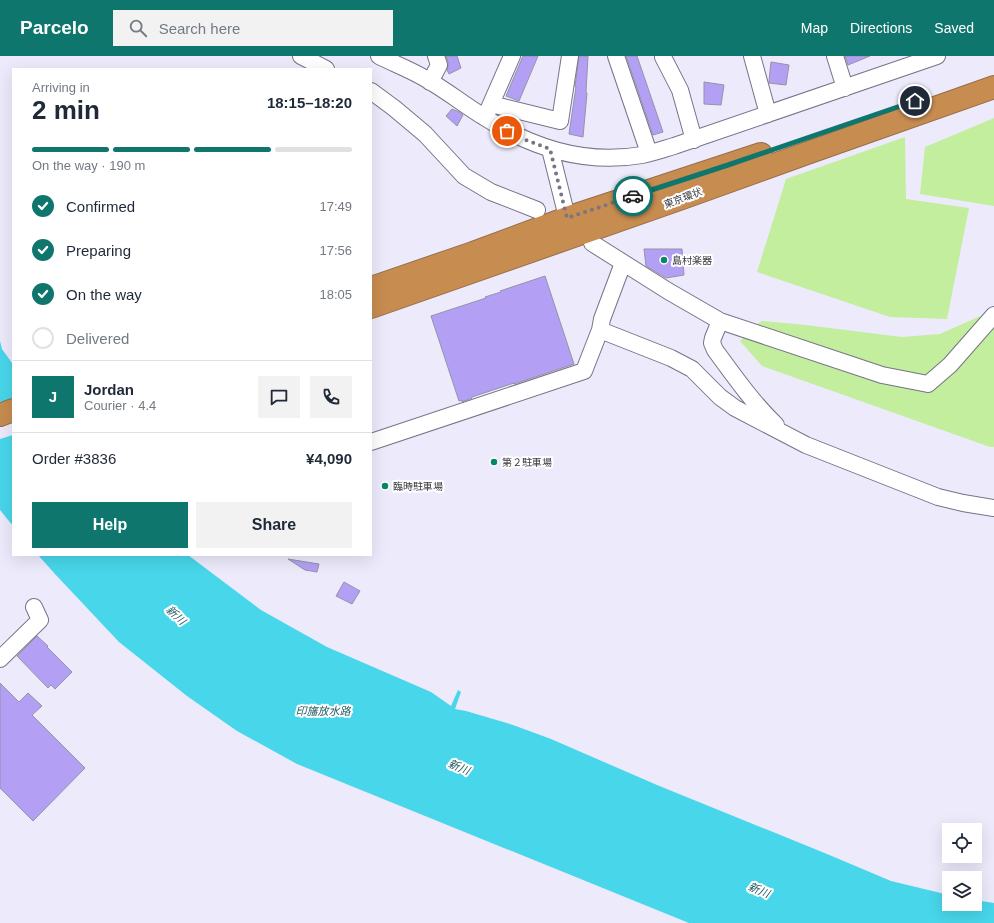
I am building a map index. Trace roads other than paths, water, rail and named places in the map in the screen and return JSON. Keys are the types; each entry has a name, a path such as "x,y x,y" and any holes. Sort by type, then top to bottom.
{"highway":[{"name":"東京環状","path":"372,288 473,253 577,232 728,165 994,74"},
{"name":"東京環状","path":"372,307 577,232 685,197 994,87"},
{"path":"0,415 12,410"},
{"path":"0,429 12,424"}],"street":[{"path":"301,56 324,68"},
{"path":"379,56 488,111 518,137 550,149 576,156 619,158 643,155 694,140 845,88 897,62 937,56"},
{"path":"430,82 439,65 436,56"},
{"path":"488,111 512,56"},
{"path":"488,111 560,121 570,56"},
{"path":"616,56 649,153"},
{"path":"663,56 680,90 694,140"},
{"path":"752,56 768,114"},
{"path":"835,56 845,88"},
{"path":"372,92 425,134 464,176 490,192 537,210"},
{"path":"550,149 577,232 623,263 720,321 882,375 928,384 950,365 994,315"},
{"path":"372,442 584,371 623,263"},
{"path":"720,321 712,343 716,350 745,391 770,419 786,434"},
{"path":"600,330 671,358 692,369 720,397 735,408 806,445 938,497 994,508"},
{"path":"0,659 40,620 34,607"}],"water":[{"path":"0,341 2,349 12,363 12,525 0,510"},
{"name":"印旛放水路","path":"39,556 189,556 261,610 327,647 431,692 451,706 458,690 461,692 455,709 513,725 551,739 657,785 891,881 942,893 942,911 982,911 982,901 994,903 994,923 689,923 297,764 237,731 187,696 119,642"}],"place":[{"name":"島村楽器","path":"664,260"},
{"name":"第２駐車場","path":"494,462"},
{"name":"臨時駐車場","path":"385,486"}],"water label":[{"name":"新川","path":"176,615"},
{"name":"新川","path":"459,767"},
{"name":"新川","path":"759,890"}]}
